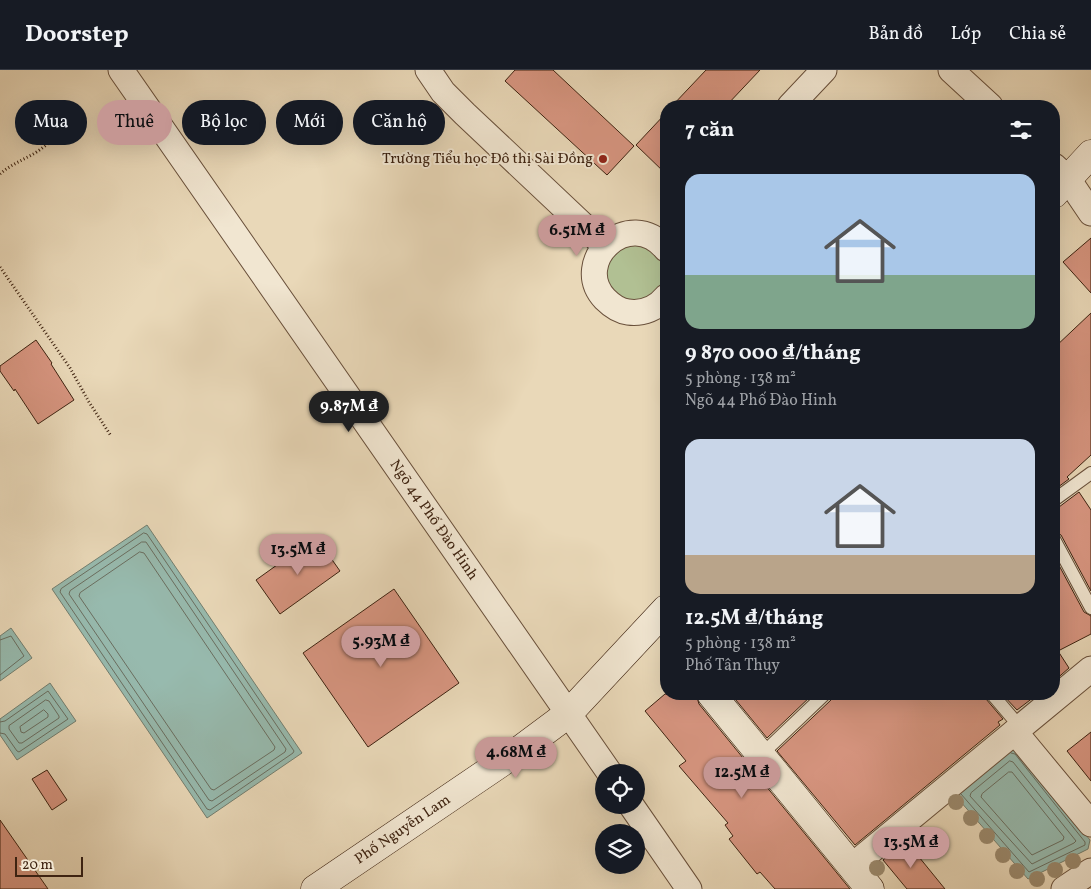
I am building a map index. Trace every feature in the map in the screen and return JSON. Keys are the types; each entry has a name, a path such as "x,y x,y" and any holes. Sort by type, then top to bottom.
{"street":[{"name":"Ngõ 44 Phố Đào Hinh","path":"121,70 603,764"},
{"path":"428,70 443,92 465,114 605,246"},
{"path":"796,100 824,70"},
{"path":"951,70 984,100"},
{"path":"1060,178 1091,154"},
{"path":"1060,182 1091,213"},
{"path":"660,240 652,236 633,233 620,235 605,246 598,258 595,278 602,296 612,306 624,311 643,312 660,302"},
{"name":"Phố Nguyễn Lam","path":"315,889 517,752 568,714 660,624"},
{"path":"1060,695 1091,669"},
{"path":"716,700 870,889"},
{"path":"851,867 1054,700"},
{"path":"1018,730 1091,824"},
{"path":"637,814 689,889"},
{"path":"1064,889 1091,871"}],"lane":[{"path":"1060,496 1091,473"},
{"path":"1060,551 1091,608"},
{"path":"760,756 819,700"},
{"path":"996,700 1018,730"}],"path":[{"path":"0,174 46,145"},
{"path":"0,267 70,368 111,436"}],"green space":[{"path":"636,242 659,256 660,287 655,293 646,299 624,300 615,295 608,287 606,267 610,256"}],"water":[{"path":"147,525 302,753 207,818 52,589"},
{"path":"11,628 32,658 0,681 0,636"},
{"path":"50,683 76,721 17,760 0,735 0,719"},
{"path":"1007,749 1018,750 1090,840 1088,849 1028,879 953,793"}],"building":[{"path":"515,70 553,70 634,146 607,175 505,81"},
{"path":"706,70 760,70 732,100 678,100"},
{"path":"660,119 660,168 636,145"},
{"path":"1091,238 1091,293 1063,262"},
{"path":"1091,313 1091,455 1067,477 1069,479 1060,486 1060,342"},
{"path":"36,340 74,400 38,424 15,389 14,391 0,371 0,366"},
{"path":"1079,492 1091,510 1091,591 1060,534 1060,506"},
{"path":"316,537 340,571 280,614 256,580"},
{"path":"1060,567 1084,612 1091,616 1091,634 1060,650"},
{"path":"394,589 459,683 368,747 303,653"},
{"path":"1060,654 1069,668 1060,676"},
{"path":"660,698 660,700 698,700 699,704 850,889 775,889 760,872 757,874 729,839 733,836 725,825 728,823 679,766 686,761 645,711"},
{"path":"736,700 807,700 767,738"},
{"path":"831,700 987,700 1003,719 998,722 1000,725 855,845 777,751"},
{"path":"1008,700 1030,700 1017,710"},
{"path":"1091,732 1091,781 1067,751"},
{"path":"47,770 67,800 52,810 32,779"},
{"path":"0,820 48,889 0,889"},
{"path":"906,841 945,889 907,889 883,860"}],"place":[{"name":"Trường Tiểu học Đô thị Sài Đồng","path":"603,159"}]}
